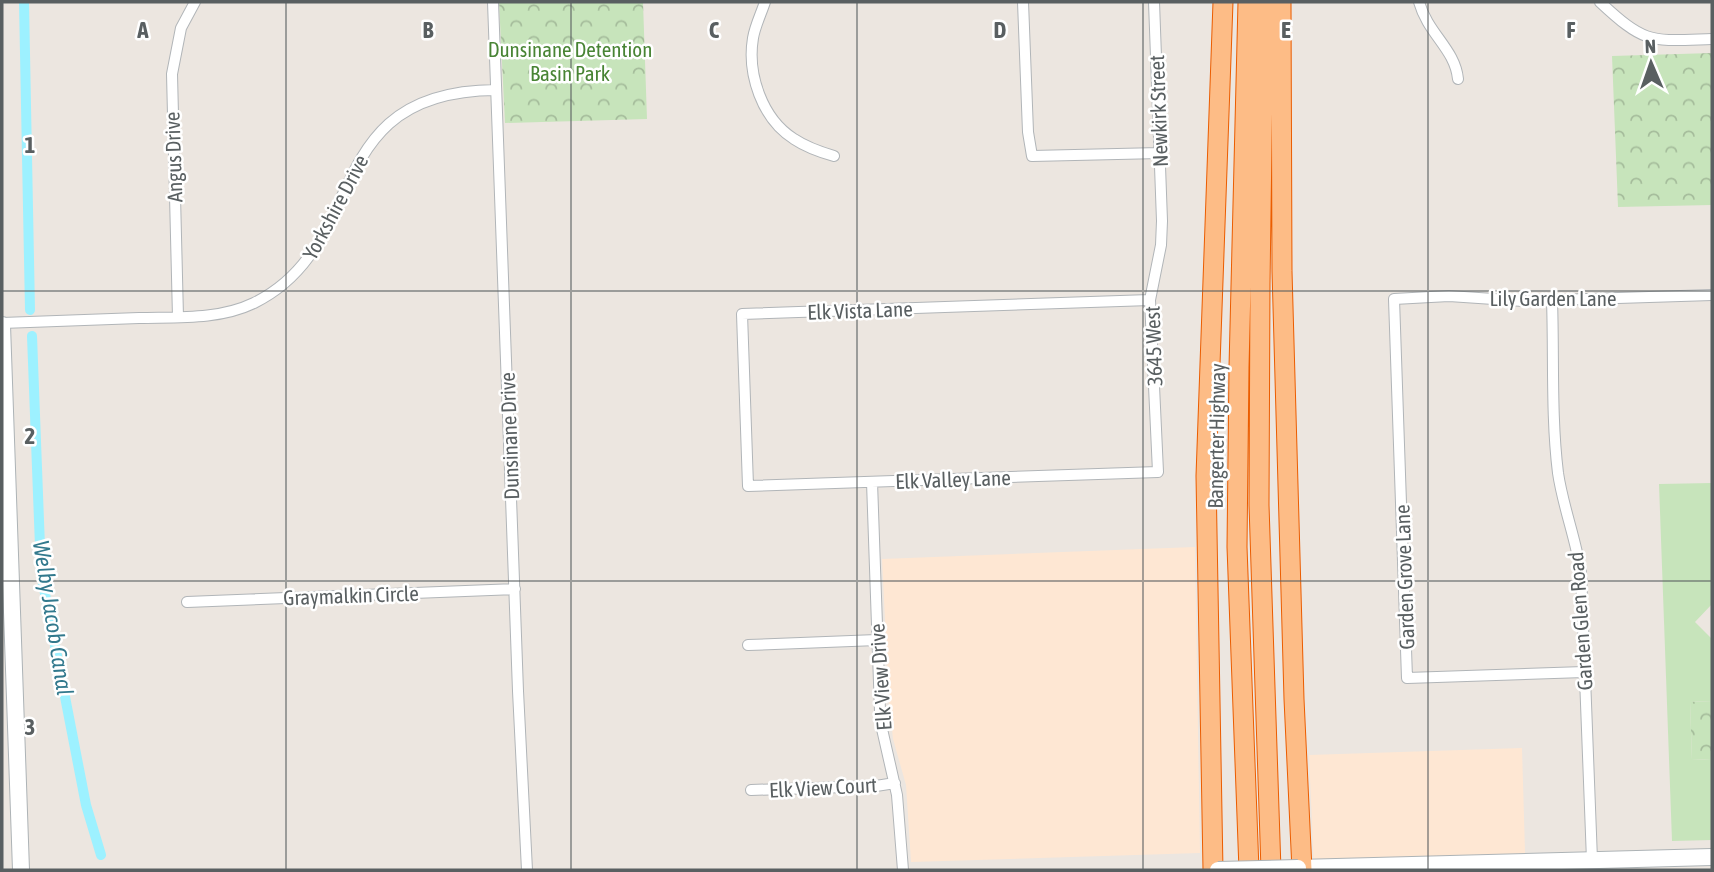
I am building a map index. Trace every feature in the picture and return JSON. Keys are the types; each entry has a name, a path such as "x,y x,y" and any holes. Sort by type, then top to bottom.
{"highway":[{"path":"1215,870 1206,475 1223,2"},
{"name":"Bangerter Highway","path":"1248,2 1238,391 1237,547 1249,870"},
{"name":"Bangerter Highway","path":"1265,2 1259,298 1259,517 1271,870"},
{"path":"1282,2 1282,271 1300,868"}],"main road":[{"path":"2,324 21,870"},
{"path":"1207,870 1712,856"}],"street":[{"name":"Angus Drive","path":"178,317 172,74 181,28 195,2"},
{"name":"Dunsinane Drive","path":"493,2 527,870"},
{"path":"765,2 753,38 752,56 758,92 771,116 791,138 811,149 834,156"},
{"path":"1023,2 1028,132 1032,156 1160,153"},
{"name":"Newkirk Street","path":"1154,2 1162,220"},
{"path":"1419,2 1428,25 1453,58 1458,79"},
{"path":"1600,2 1626,26 1649,38 1669,41 1712,39"},
{"name":"Yorkshire Drive","path":"2,324 207,316 241,308 272,293 290,280 314,250 365,149 379,132 416,106 440,96 466,91 496,90"},
{"name":"3645 West","path":"1158,472 1150,300 1161,245 1162,220"},
{"name":"Lily Garden Lane","path":"1394,299 1449,296 1499,301 1712,295"},
{"name":"Garden Grove Lane","path":"1394,299 1407,678 1584,672"},
{"name":"Elk Vista Lane","path":"748,486 742,314 1150,300"},
{"name":"Garden Glen Road","path":"1552,300 1557,460 1578,557 1592,860"},
{"name":"Elk Valley Lane","path":"748,486 1158,472"},
{"name":"Elk View Drive","path":"872,482 882,729 899,807 902,870"},
{"name":"Graymalkin Circle","path":"187,601 514,589"},
{"path":"748,645 877,640"},
{"name":"Elk View Court","path":"751,790 876,786 894,783"}],"shaded area":[{"path":"1195,547 1200,853 911,862 906,785 893,739 889,701 882,559"},
{"path":"1522,748 1525,852 1522,870 1314,870 1309,755"}],"green space":[{"name":"Dunsinane Detention Basin Park","path":"499,2 643,2 647,119 505,123"},
{"path":"1712,53 1712,205 1618,207 1612,56"},
{"path":"1712,483 1712,604 1695,622 1712,639 1712,701 1690,702 1692,760 1712,759 1712,840 1672,841 1659,484"},
{"path":"1712,701 1712,759 1692,760 1690,702"}],"waterway":[{"name":"Welby Jacob Canal","path":"24,2 30,310"},
{"name":"Welby Jacob Canal","path":"32,336 41,573 86,805 101,855"}]}
